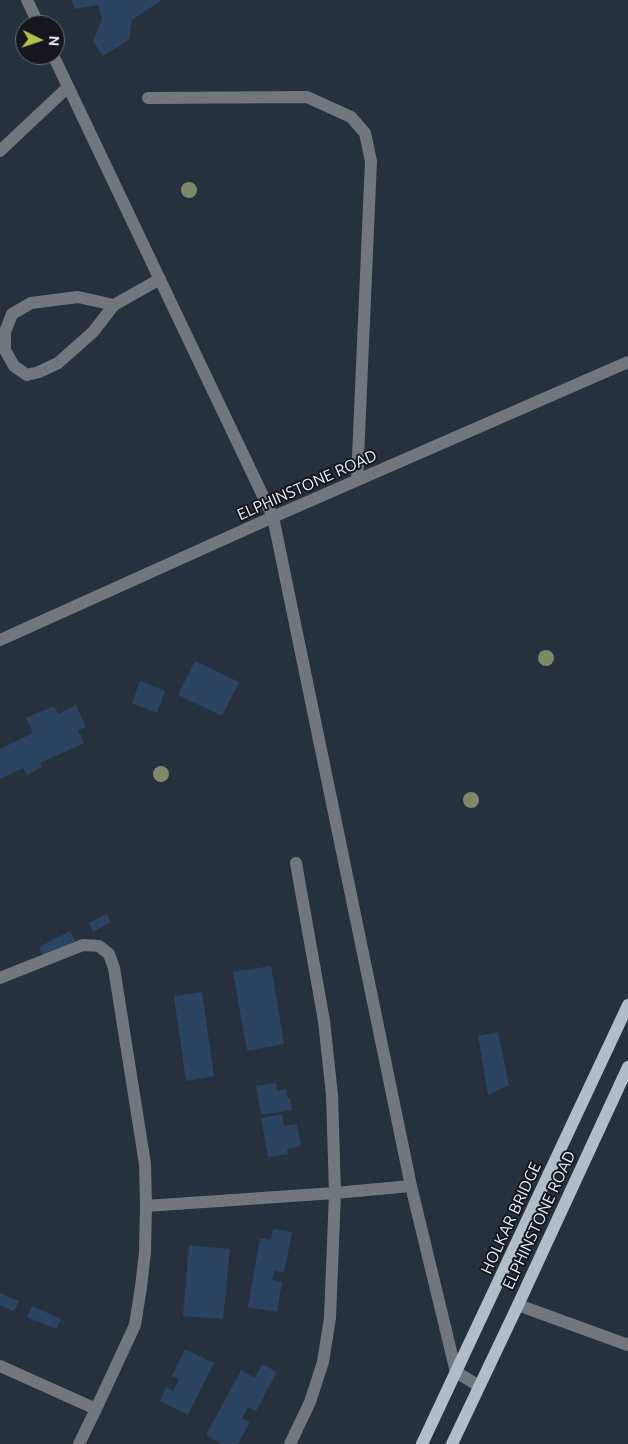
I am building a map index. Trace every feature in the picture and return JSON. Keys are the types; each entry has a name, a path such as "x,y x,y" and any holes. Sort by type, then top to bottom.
{"main road":[{"name":"HOLKAR BRIDGE","path":"422,1444 628,1006"},
{"name":"ELPHINSTONE ROAD","path":"452,1444 626,1075"}],"street":[{"path":"27,0 34,15"},
{"path":"58,65 273,517 411,1186 456,1372 479,1386"},
{"path":"0,151 68,87"},
{"path":"148,98 307,97 351,117 365,133 371,161 358,480"},
{"path":"114,305 78,297 31,303 12,314 5,332 5,350 14,366 26,375 39,372 58,363 93,332 114,305 160,279"},
{"name":"ELPHINSTONE ROAD","path":"0,640 273,517 628,362"},
{"path":"290,1444 310,1402 323,1362 330,1318 335,1194 332,1095 324,1020 296,864"},
{"path":"0,978 83,945 99,946 109,954 114,968 145,1164 145,1252 135,1325 79,1444"},
{"path":"146,1206 335,1194 411,1186"},
{"path":"518,1305 628,1345"},
{"path":"0,1366 96,1410"}],"building":[{"path":"71,0 162,0 132,20 129,40 103,56 93,41 102,19 98,5 75,9"},
{"path":"195,661 239,682 222,716 178,695"},
{"path":"140,681 165,691 157,713 132,703"},
{"path":"76,705 86,727 78,730 84,743 40,763 42,767 27,775 23,768 0,779 0,749 33,733 26,718 54,706 58,714"},
{"path":"107,914 111,922 93,932 89,923"},
{"path":"70,931 75,941 44,957 39,947"},
{"path":"271,966 284,1044 247,1051 233,972"},
{"path":"202,992 214,1076 186,1081 174,996"},
{"path":"498,1032 509,1085 488,1095 478,1036"},
{"path":"276,1083 277,1091 286,1089 292,1110 261,1115 256,1086"},
{"path":"282,1114 284,1126 297,1124 301,1146 287,1149 288,1154 268,1157 261,1118"},
{"path":"273,1229 292,1232 284,1273 274,1271 272,1280 282,1282 277,1312 248,1307 260,1238 271,1240"},
{"path":"189,1245 230,1249 223,1319 183,1316"},
{"path":"0,1293 19,1301 14,1311 0,1305"},
{"path":"32,1306 61,1319 56,1329 27,1317"},
{"path":"185,1349 214,1363 188,1415 160,1401 166,1387 173,1391 179,1379 172,1376"},
{"path":"262,1364 277,1372 256,1411 248,1407 242,1418 250,1422 238,1444 222,1444 206,1435 241,1370 255,1378"}]}
